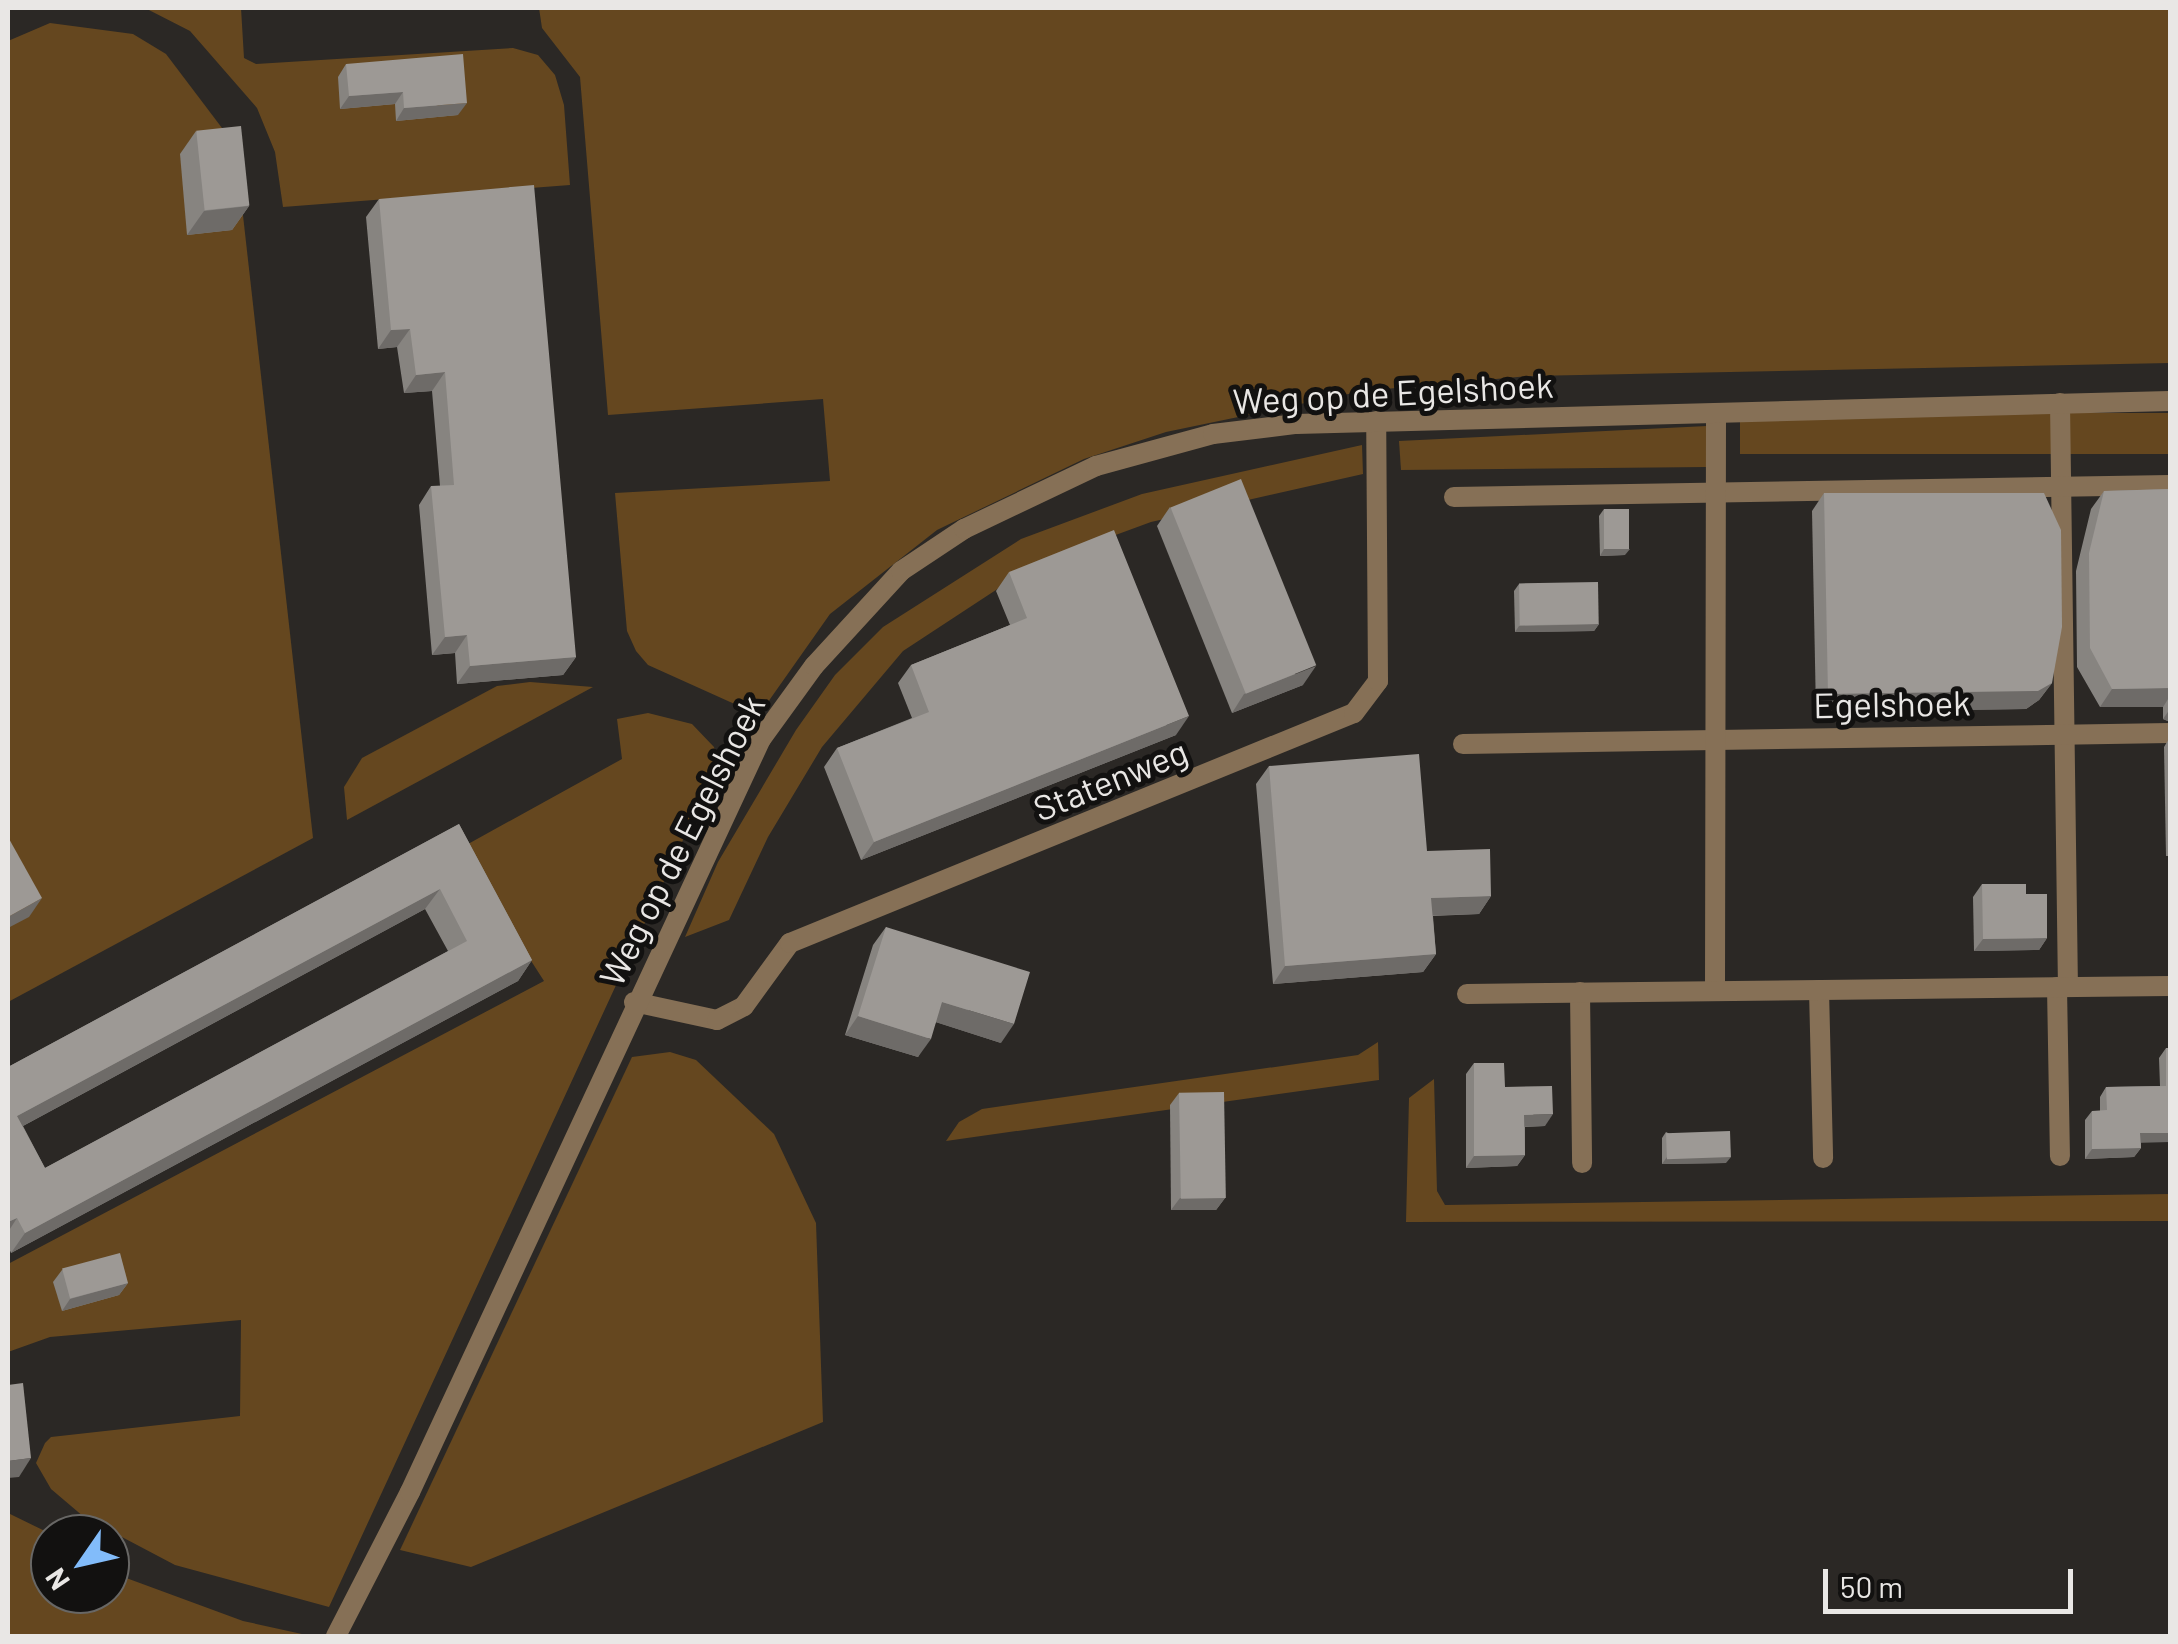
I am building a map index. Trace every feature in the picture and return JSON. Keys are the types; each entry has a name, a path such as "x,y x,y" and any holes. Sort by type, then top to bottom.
{"street":[{"name":"Weg op de Egelshoek","path":"336,1636 410,1492 634,1002 761,739 814,666 902,572 964,529 1096,466 1213,434 1376,421 2170,400"},
{"path":"2060,404 2069,732 2060,1156"},
{"path":"1715,991 1716,413"},
{"name":"Statenweg","path":"634,1002 716,1020 744,1006 790,943 1354,713 1378,681 1376,421"},
{"path":"1454,497 2170,485"},
{"name":"Egelshoek","path":"1463,744 2069,732 2170,734"},
{"path":"1467,994 2170,986"},
{"path":"1819,990 1823,1158"},
{"path":"1580,992 1582,1163"}],"shaded area":[{"path":"145,8 241,8 244,58 256,64 513,48 538,55 555,75 564,105 570,185 283,207 275,152 257,108 190,31"},
{"path":"539,8 2170,8 2170,363 1530,376 1363,391 1166,432 1084,459 937,530 830,614 768,702 739,706 648,665 636,651 627,631 615,493 830,481 823,399 608,415 580,77 542,28"},
{"path":"50,23 133,34 166,54 222,128 237,162 313,838 8,1002 8,41"},
{"path":"1740,413 2170,413 2170,454 1740,454"},
{"path":"1707,426 1707,467 1401,470 1399,441"},
{"path":"1362,445 1363,474 1151,522 1034,565 903,651 822,747 768,837 729,920 685,937 718,862 796,730 835,675 883,627 1021,539 1142,494"},
{"path":"530,682 593,687 347,820 344,787 362,758 497,686"},
{"path":"648,713 692,724 714,747 721,773 689,827 329,1607 175,1565 130,1541 130,1514 80,1514 51,1489 36,1463 45,1443 51,1437 240,1416 241,1320 50,1337 8,1352 8,1264 544,981 459,849 622,759 617,719"},
{"path":"1378,1042 1379,1080 946,1141 959,1122 982,1109 1358,1055"},
{"path":"670,1052 696,1060 774,1134 816,1223 823,1422 471,1567 400,1550 632,1057"},
{"path":"1434,1079 1437,1191 1445,1205 2170,1194 2170,1221 1406,1222 1409,1098"},
{"path":"8,1513 30,1524 30,1614 130,1614 130,1579 243,1621 311,1636 8,1636"}],"building":[{"path":"463,54 467,103 404,108 403,92 349,96 346,64"},
{"path":"241,126 249,206 205,210 196,131"},
{"path":"534,185 576,657 470,666 467,635 445,637 431,486 454,485 445,372 416,375 410,329 391,330 379,199"},
{"path":"1241,479 1316,665 1246,694 1171,507"},
{"path":"2170,489 2170,688 2112,689 2090,648 2089,553 2104,491"},
{"path":"1824,493 2044,493 2061,530 2062,627 2052,683 2038,691 1828,694"},
{"path":"1604,509 1629,509 1629,549 1604,549"},
{"path":"1114,530 1189,716 874,842 837,748 929,712 911,665 1027,618 1009,572"},
{"path":"1598,582 1599,624 1520,625 1519,583"},
{"path":"1419,754 1427,851 1490,849 1491,896 1431,898 1436,954 1285,966 1269,766"},
{"path":"459,824 532,960 25,1233 17,1218 8,1222 8,1067","holes":["440,889 467,941 45,1168 17,1116"]},
{"path":"8,837 42,898 8,917"},
{"path":"1982,884 2026,884 2026,894 2047,894 2047,938 1983,939"},
{"path":"886,927 1030,972 1014,1024 942,1002 931,1039 858,1016"},
{"path":"2166,1048 2170,1048 2170,1133 2140,1133 2141,1148 2092,1149 2092,1111 2107,1110 2106,1087 2166,1086"},
{"path":"1474,1063 1504,1063 1505,1087 1552,1086 1553,1114 1524,1115 1525,1155 1474,1156"},
{"path":"1224,1092 1226,1198 1181,1199 1179,1093"},
{"path":"1730,1131 1731,1157 1667,1159 1666,1133"},
{"path":"120,1253 128,1283 70,1298 62,1269"},
{"path":"23,1383 31,1458 8,1461 8,1385"}]}
